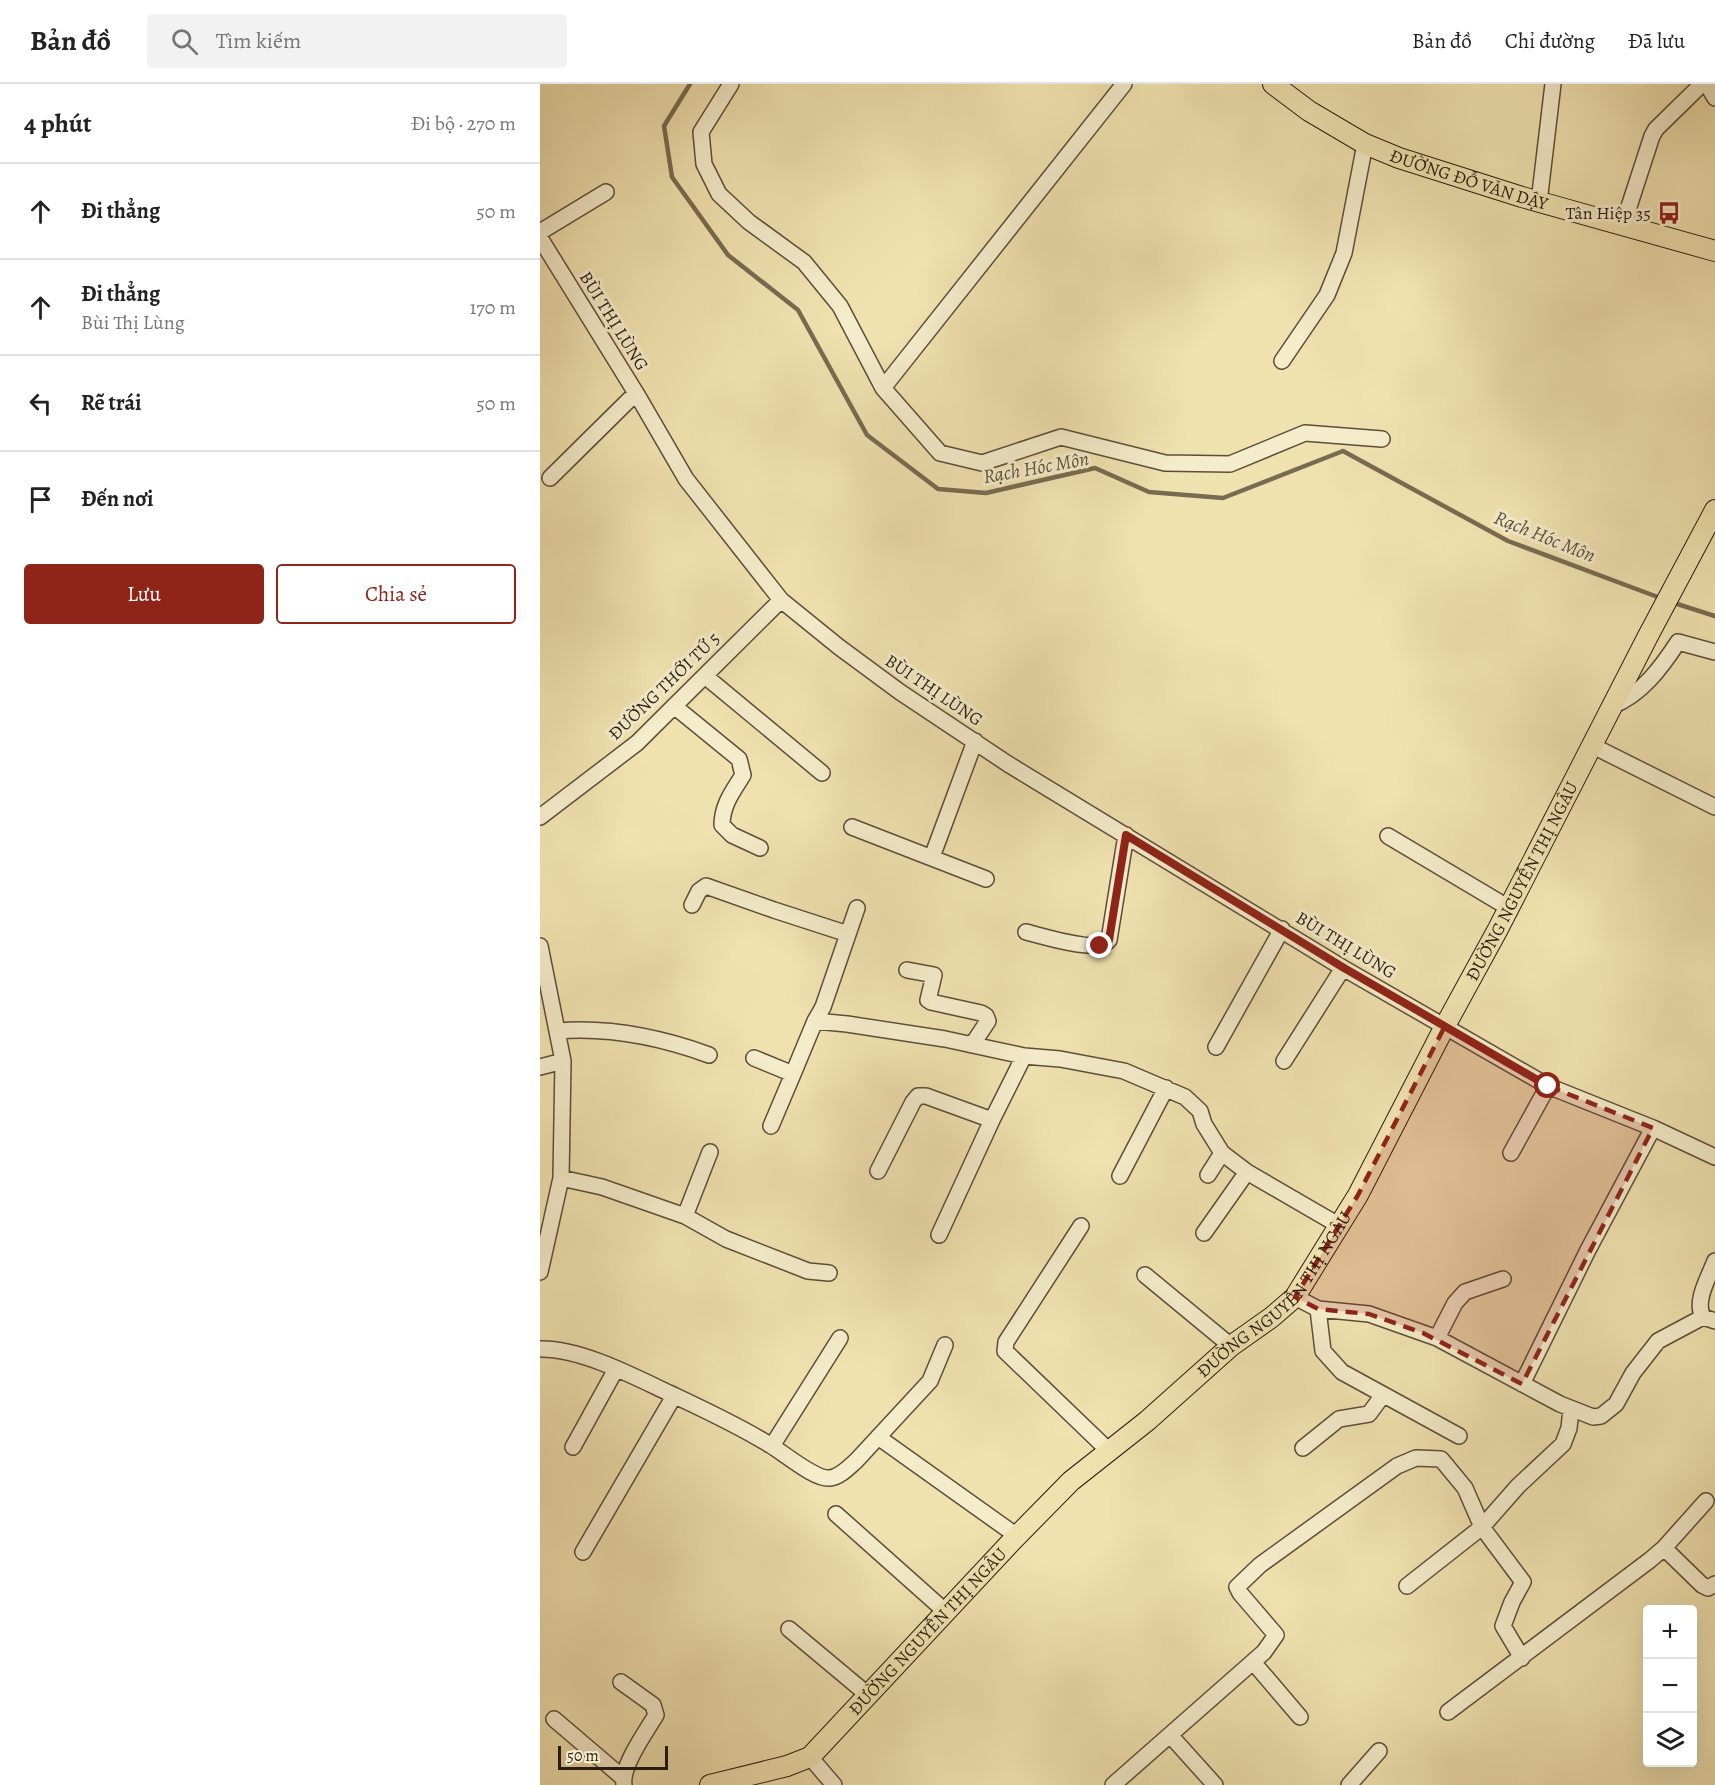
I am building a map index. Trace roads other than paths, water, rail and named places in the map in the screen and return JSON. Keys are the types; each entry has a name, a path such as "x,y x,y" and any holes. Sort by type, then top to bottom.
{"main road":[{"name":"ĐƯỜNG ĐỖ VĂN DẬY","path":"1273,84 1309,111 1365,144 1399,158 1539,202 1715,251"},
{"name":"ĐƯỜNG NGUYỄN THỊ NGÂU","path":"710,1785 787,1766 810,1757 1071,1481 1147,1421 1231,1346 1272,1317 1295,1297 1340,1226 1509,908 1715,510"}],"street":[{"path":"731,84 701,132 704,164 719,194 749,222 804,262 840,306 883,388 940,453 982,463 1061,437 1165,463 1230,464 1305,433 1382,439"},
{"path":"883,388 1124,84"},
{"path":"1539,202 1554,84"},
{"path":"1623,225 1652,136 1656,129 1702,84"},
{"path":"1707,84 1715,98"},
{"path":"1282,362 1327,295 1344,253 1365,144"},
{"path":"540,232 606,192"},
{"name":"BÙI THỊ LÙNG","path":"540,238 686,479 781,600 839,647 975,741 1344,968 1548,1086 1653,1128 1715,1157"},
{"path":"550,478 636,393"},
{"name":"ĐƯỜNG THỚI TỨ 5","path":"540,817 637,743 781,600"},
{"path":"1612,706 1628,700 1660,669 1678,642 1715,652"},
{"path":"705,676 822,773"},
{"path":"674,706 739,759 743,775 728,799 722,814 722,825 732,835 760,848"},
{"path":"932,857 975,741"},
{"path":"1593,746 1715,807"},
{"path":"852,827 986,879"},
{"path":"1026,932 1086,945 1100,946 1106,943 1109,940 1126,835"},
{"path":"1388,836 1509,908"},
{"path":"692,905 699,891 706,886 848,934"},
{"path":"771,1126 823,1007 858,908"},
{"path":"1215,1047 1281,929"},
{"path":"540,946 562,1061 561,1178 540,1272"},
{"path":"1284,1061 1344,968"},
{"path":"907,970 934,975 928,1000 931,1002 986,1016 988,1021 972,1046"},
{"path":"815,1021 858,1025 945,1039 1024,1056 1060,1059 1124,1071 1185,1097 1200,1111 1204,1124 1222,1153 1247,1172 1340,1226"},
{"path":"558,1031 584,1029 639,1037 709,1055"},
{"path":"939,1234 1024,1056"},
{"path":"754,1058 793,1074"},
{"path":"540,1067 562,1061"},
{"path":"1511,1153 1548,1086"},
{"path":"1120,1176 1166,1088"},
{"path":"878,1172 918,1096 926,1096 992,1120"},
{"path":"1522,1384 1588,1250 1653,1128"},
{"path":"685,1216 710,1152"},
{"path":"1208,1176 1222,1153"},
{"path":"1204,1233 1247,1172"},
{"path":"561,1178 602,1187 685,1216 726,1239 808,1271 829,1273"},
{"path":"1081,1226 1006,1342 1005,1351 1109,1451"},
{"path":"1295,1297 1318,1309 1369,1314 1437,1338 1571,1410 1593,1417 1601,1416 1616,1404 1633,1373 1658,1341 1709,1319 1699,1311 1700,1301 1715,1261"},
{"path":"1144,1275 1231,1346"},
{"path":"1437,1338 1455,1303 1465,1292 1503,1280"},
{"path":"1318,1309 1323,1351 1342,1372 1459,1436"},
{"path":"772,1446 840,1338"},
{"path":"540,1349 572,1353 616,1369 728,1421 818,1476 829,1478 844,1472 930,1381 945,1345"},
{"path":"573,1447 616,1369"},
{"path":"583,1552 674,1395"},
{"path":"1303,1448 1339,1419 1369,1414 1383,1395"},
{"path":"1407,1586 1482,1527 1518,1486 1563,1443 1569,1428 1571,1410"},
{"path":"878,1437 1017,1536"},
{"path":"1113,1785 1264,1652 1276,1635 1258,1616 1237,1587 1260,1565 1397,1466 1416,1458 1441,1459 1466,1488 1482,1527 1523,1582 1503,1626 1522,1658"},
{"path":"1448,1712 1664,1548 1706,1501"},
{"path":"836,1514 946,1612"},
{"path":"1664,1548 1702,1585 1713,1589"},
{"path":"789,1629 868,1695"},
{"path":"1253,1662 1300,1717"},
{"path":"554,1719 623,1781 656,1714 653,1705 621,1682"},
{"path":"1170,1735 1215,1785"},
{"path":"1349,1785 1379,1752"},
{"path":"810,1757 834,1785"}],"waterway":[{"name":"Rạch Hóc Môn","path":"690,84 664,126 672,177 728,255 798,310 867,435 938,489 986,493 1095,468 1149,492 1223,498 1343,451 1508,541 1663,599"},
{"name":"Rạch Hóc Môn","path":"1671,602 1715,616"}],"place":[{"name":"Tân Hiệp 35","path":"1669,213"}]}
